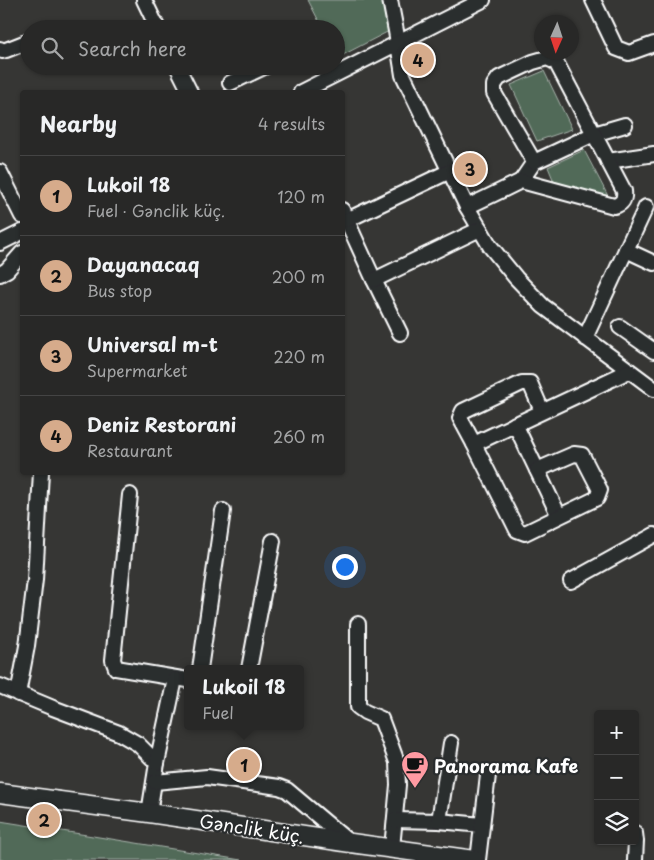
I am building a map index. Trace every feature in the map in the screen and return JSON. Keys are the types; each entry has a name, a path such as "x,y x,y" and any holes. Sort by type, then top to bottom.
{"main road":[{"name":"Gənclik küç.","path":"0,793 474,860"}],"street":[{"path":"144,0 154,20"},
{"path":"390,0 403,75 467,207 490,246 516,278 543,306 654,389"},
{"path":"345,65 398,44 483,0"},
{"path":"592,0 616,48 629,53 654,44"},
{"path":"0,49 2,51 20,45"},
{"path":"520,181 614,206 622,201 624,196 624,191 556,62 547,58 533,62 499,78 494,85 494,93 534,162"},
{"path":"182,75 189,90"},
{"path":"230,83 247,75"},
{"path":"303,90 324,75"},
{"path":"467,207 520,181 534,162 594,134 625,125"},
{"path":"608,161 654,154"},
{"path":"400,333 345,215 450,171"},
{"path":"0,172 20,212"},
{"path":"585,338 626,250 650,208 622,201"},
{"path":"374,280 480,229"},
{"path":"0,243 20,233"},
{"path":"626,250 654,263"},
{"path":"0,274 7,270 20,255"},
{"path":"620,327 654,351"},
{"path":"474,444 629,371"},
{"path":"537,470 574,454 582,455 600,490 597,498 525,533 517,530 460,418 463,410 522,383 530,383 542,411"},
{"path":"514,424 559,516"},
{"path":"18,694 27,646 35,580 41,475"},
{"path":"130,495 113,660 116,668 181,680 158,763 149,813"},
{"path":"201,665 223,511"},
{"path":"571,581 654,535"},
{"path":"250,665 273,541"},
{"path":"358,624 358,706 365,712 382,719 397,762 398,785 392,848"},
{"path":"0,686 119,733 138,744 158,763"},
{"path":"439,820 450,742"},
{"path":"478,860 488,775"},
{"path":"154,782 208,778 279,787 288,790 351,843"},
{"path":"395,820 439,820 482,825"},
{"path":"635,860 636,845"}],"green space":[{"path":"308,0 381,0 391,30 345,54 345,20 318,20"},
{"path":"544,71 572,129 537,141 511,85"},
{"path":"584,150 608,196 555,184 548,167"},
{"path":"0,821 241,860 0,860"}],"place":[{"name":"Deniz Restorani","path":"418,60"},
{"name":"Universal m-t","path":"470,169"},
{"name":"Lukoil 18","path":"244,765"},
{"name":"Panorama Kafe","path":"415,789"},
{"name":"Dayanacaq","path":"44,820"}]}
